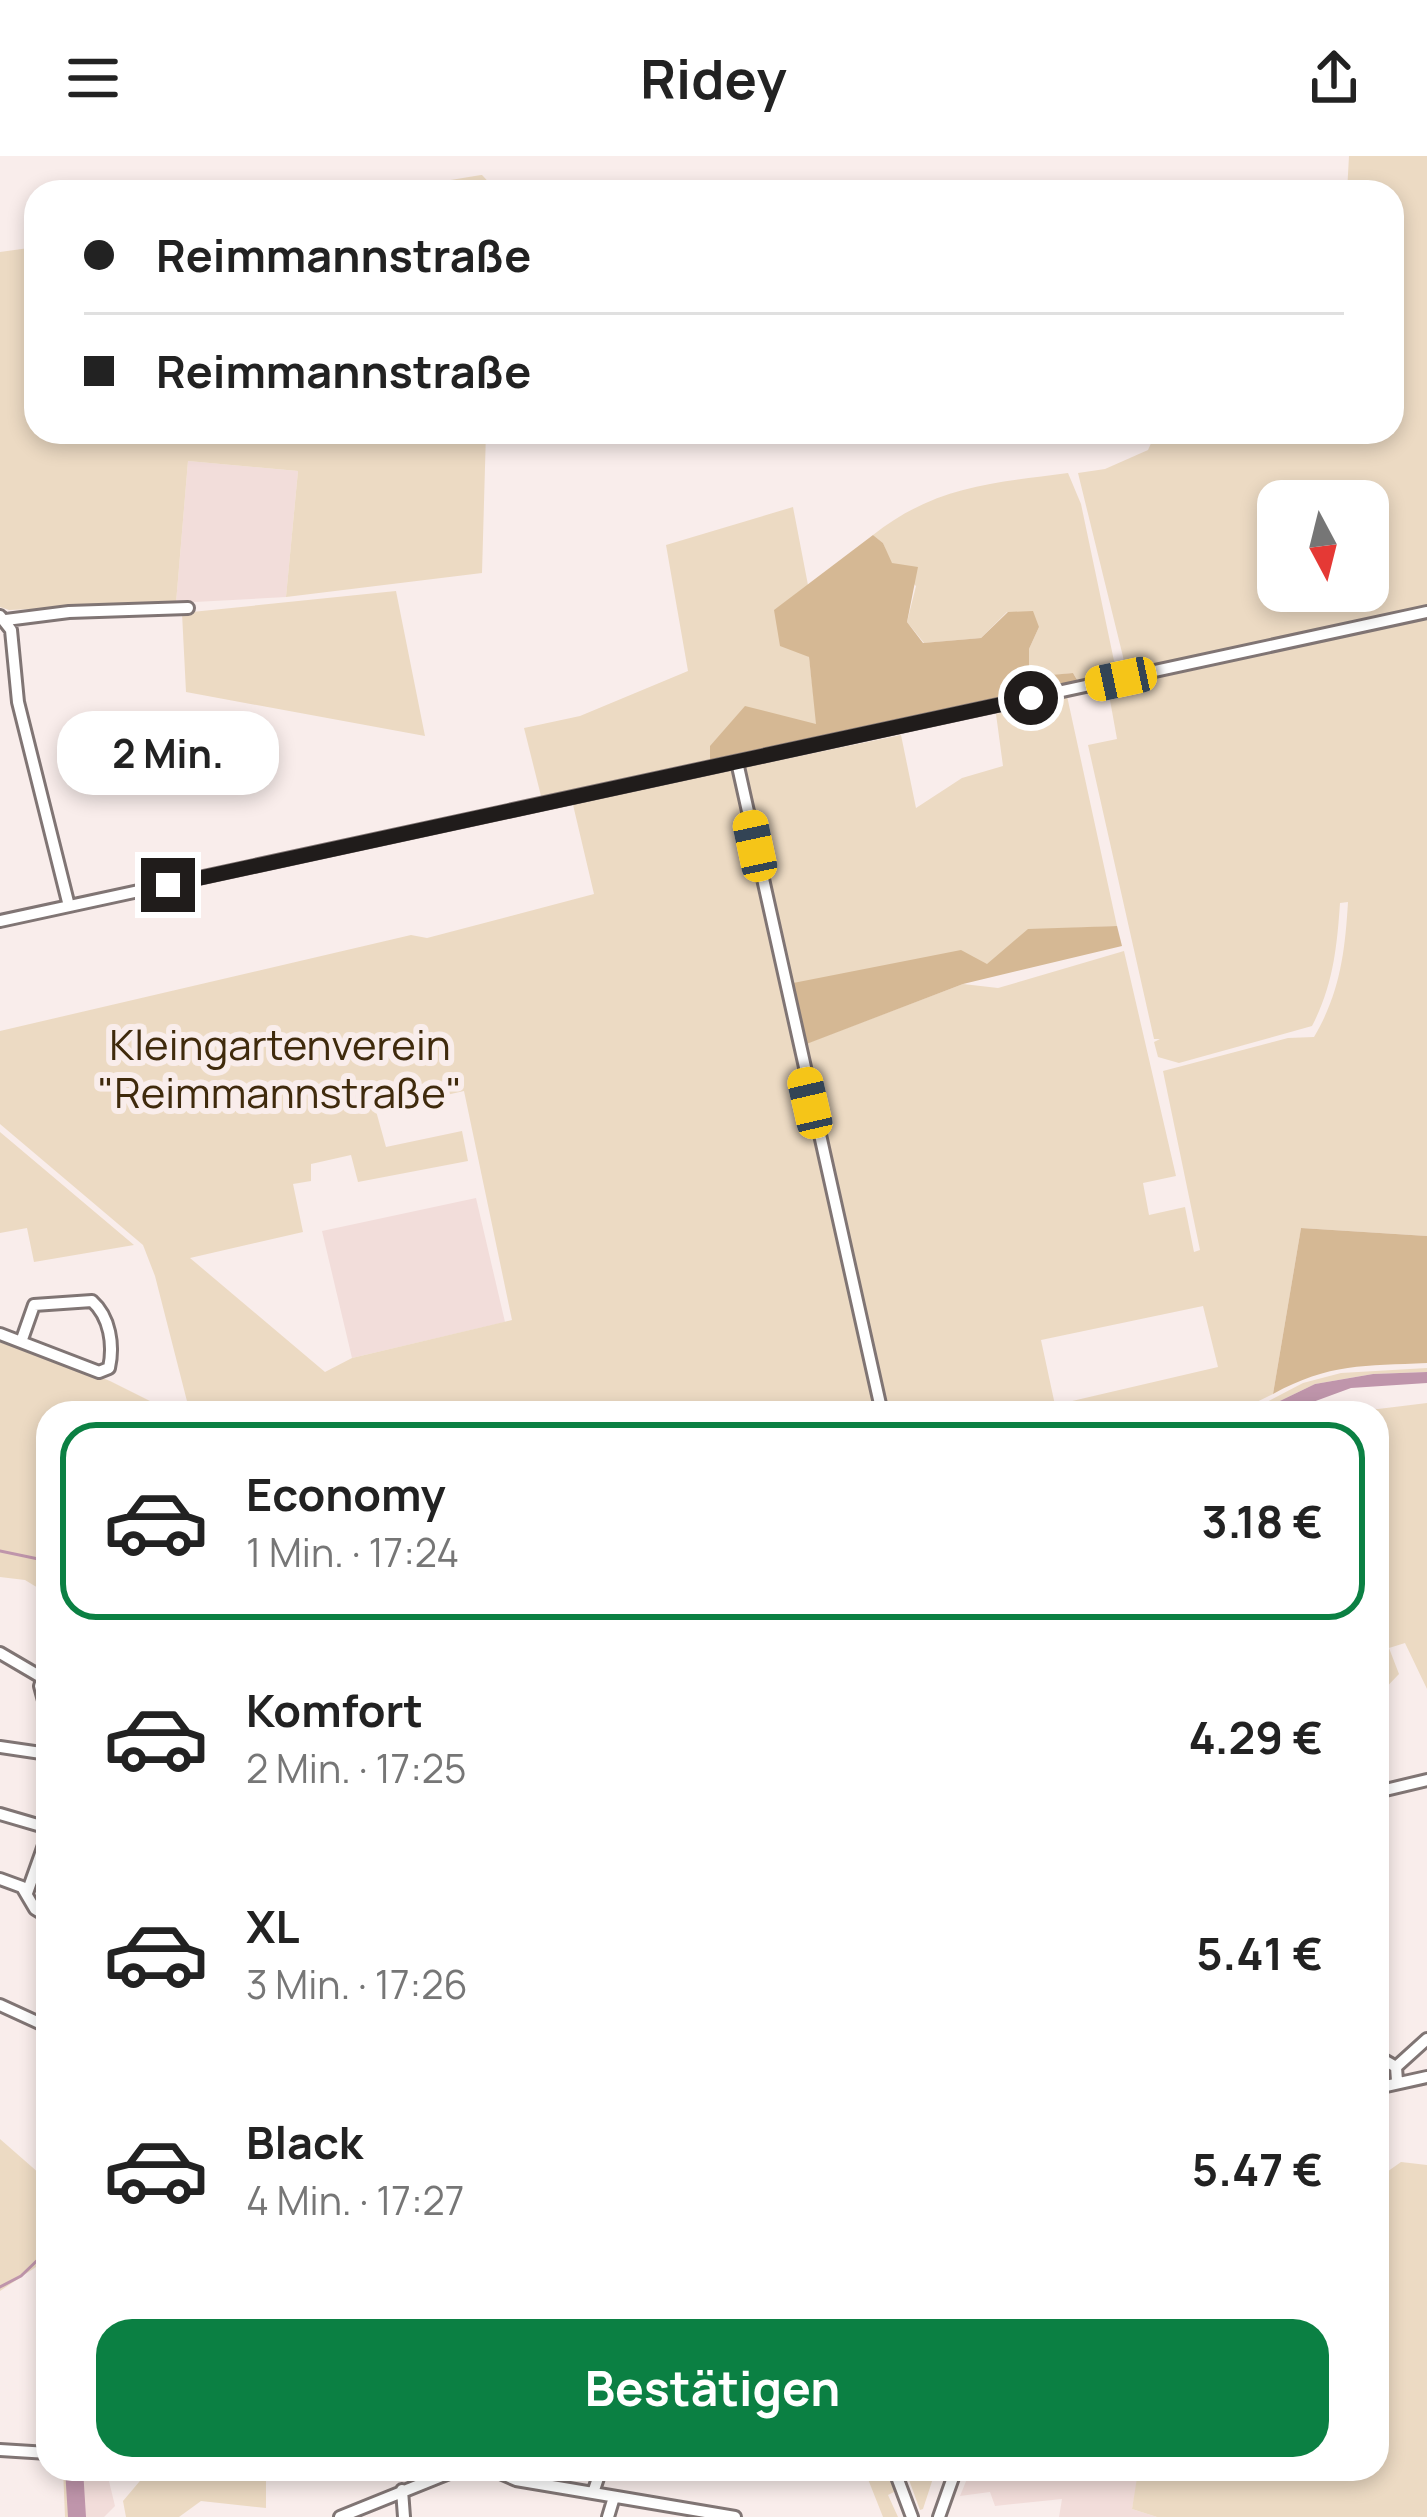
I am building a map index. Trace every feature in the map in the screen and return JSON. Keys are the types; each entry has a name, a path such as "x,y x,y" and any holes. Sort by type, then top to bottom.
{"street":[{"path":"69,906 15,687 11,630 3,618 188,608"},
{"path":"0,921 1427,612"},
{"path":"736,762 879,1401"},
{"path":"0,1334 99,1372 109,1368 114,1347 99,1306 92,1300 34,1305 21,1342"},
{"path":"0,1653 36,1674"},
{"path":"0,1747 36,1752"},
{"path":"1389,1789 1427,1780"},
{"path":"0,1814 36,1827"},
{"path":"27,1893 36,1866"},
{"path":"0,1880 22,1887 36,1911"},
{"path":"0,2005 36,2022"},
{"path":"1389,2079 1427,2038"},
{"path":"1389,2067 1396,2074 1427,2077"},
{"path":"0,2450 36,2452"},
{"path":"340,2517 426,2481"},
{"path":"522,2481 735,2517"},
{"path":"593,2494 597,2481"},
{"path":"898,2481 912,2517"},
{"path":"939,2517 952,2481"},
{"path":"402,2490 404,2517"},
{"path":"608,2517 614,2497"}],"shaded area":[{"path":"188,461 298,471 286,597 176,603"},
{"path":"873,535 883,543 892,563 918,567 907,622 923,643 981,638 1008,612 1033,611 1039,627 1029,649 1029,677 1073,673 1080,685 710,762 710,746 745,706 816,724 809,657 780,646 774,610"},
{"path":"1117,926 1122,946 963,984 796,1048 783,985 961,950 987,964 1028,929"},
{"path":"476,1198 505,1322 352,1358 322,1231"},
{"path":"1301,1228 1427,1236 1427,1363 1330,1371 1273,1394"},
{"path":"1427,1372 1427,1383 1351,1388 1316,1401 1280,1401 1315,1384 1373,1374"},
{"path":"79,2481 109,2481 115,2506 104,2517 81,2517"},
{"path":"966,2481 1137,2481 1132,2509 1157,2517 1059,2517 1062,2499 995,2506 990,2492 960,2496"}],"green space":[{"path":"1349,156 1427,156 1427,607 1127,673 1078,473 1105,469 1148,450 1151,444 1404,444 1404,180 1348,180"},
{"path":"24,249 24,444 486,444 482,573 286,597 298,471 188,461 176,603 0,607 0,252"},
{"path":"1068,473 1081,504 1117,675 1080,685 1073,673 1028,678 1029,649 1039,627 1007,612 981,638 924,643 907,622 916,586 891,563 883,543 873,535 942,496"},
{"name":"Kleingartenverein \"Reimmannstraße\"","path":"793,507 808,585 775,610 809,657 817,725 710,762 712,774 901,735 916,808 962,778 1003,766 996,714 1067,696 1117,926 1028,930 987,965 797,1047 963,984 998,988 1124,951 1176,1176 1143,1183 1149,1215 1185,1207 1194,1252 1200,1250 1163,1071 1288,1038 1314,1037 1340,972 1348,902 1340,903 1333,966 1312,1026 1179,1063 1158,1057 1154,1042 1160,1039 1154,1039 1088,745 1117,739 1108,689 1427,619 1427,1236 1301,1228 1273,1394 1259,1401 1072,1401 1218,1367 1203,1306 1041,1340 1054,1401 187,1401 143,1245 0,1124 0,1031 411,935 427,938 594,894 570,792 541,796 524,728 580,716 688,671 666,545","holes":["464,1091 512,1320 352,1358 325,1372 190,1258 303,1232 293,1184 311,1181 311,1164 351,1155 358,1182 468,1161 462,1131 386,1147 376,1111"]},
{"path":"396,591 425,736 186,692 182,613"},
{"path":"0,1132 134,1245 34,1262 27,1228 0,1233"},
{"path":"0,1337 150,1401 36,1401 36,1587 25,1580 0,1577"},
{"path":"1427,1368 1427,1372 1373,1374 1315,1384 1280,1401 1269,1401 1303,1383 1341,1373"},
{"path":"1427,1403 1427,1689 1405,1643 1389,1648 1389,1408"},
{"path":"1389,1648 1399,1674 1389,1684"},
{"path":"0,2139 36,2170 36,2267 0,2291"},
{"path":"1401,2162 1427,2165 1427,2517 1157,2517 1132,2509 1137,2481 1389,2481 1389,2170"},
{"path":"64,2481 79,2481 81,2517 65,2517"},
{"path":"140,2481 266,2481 266,2508 201,2501 179,2517 126,2517 123,2501"},
{"path":"869,2481 892,2481 896,2491 888,2495 898,2517 883,2517"},
{"path":"909,2481 932,2481 923,2509"}],"waterway":[{"path":"0,1551 36,1558"},
{"path":"0,2287 36,2262"},
{"path":"75,2481 77,2517"}],"route":[{"path":"168,885 1031,698"}]}
